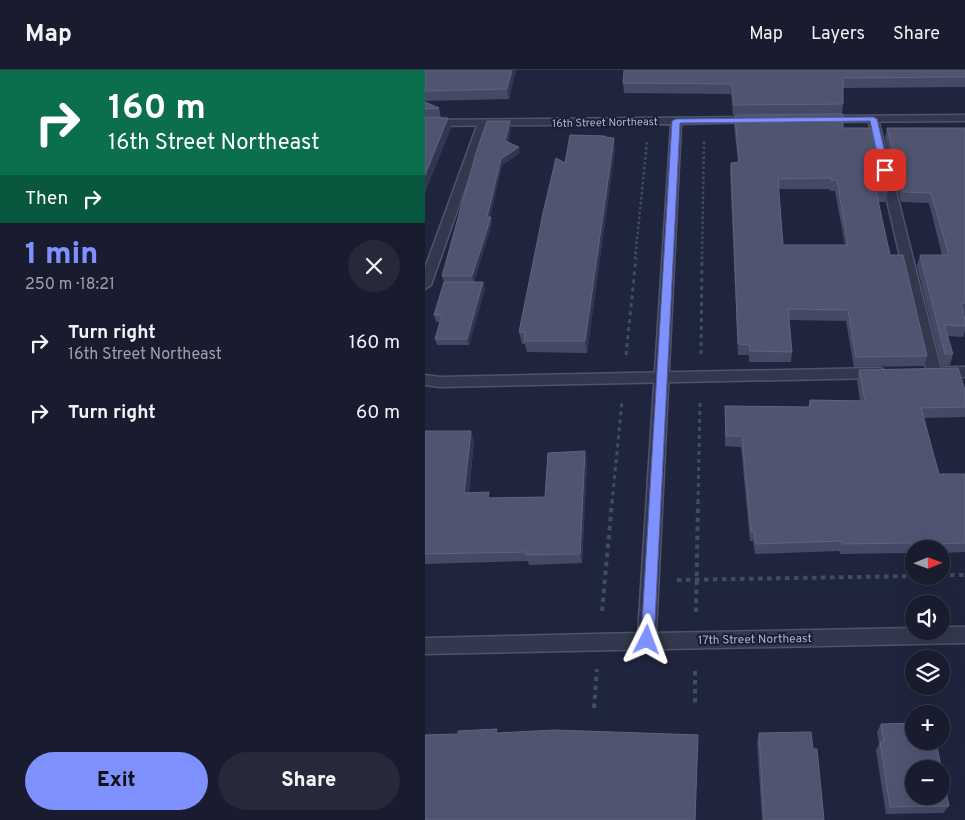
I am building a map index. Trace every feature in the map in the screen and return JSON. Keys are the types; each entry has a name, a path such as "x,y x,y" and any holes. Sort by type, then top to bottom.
{"street":[{"path":"814,120 965,118"},
{"path":"873,119 929,372 965,372"},
{"name":"16th Street Northeast","path":"425,124 765,120"},
{"path":"647,640 676,121"},
{"path":"425,285 483,123"},
{"path":"425,380 440,382 895,373"},
{"name":"17th Street Northeast","path":"425,646 965,635"}],"path":[{"path":"950,575 965,575"},
{"path":"669,580 905,576"},
{"path":"594,708 597,668"},
{"path":"695,671 695,706"}],"building":[{"path":"425,70 512,70 507,89 425,91"},
{"path":"624,70 965,70 965,77 843,78 843,104 734,105 732,84 623,83"},
{"path":"425,102 439,108 425,109"},
{"path":"843,114 843,128 873,128 888,191 876,191 890,255 903,255 927,356 856,357 848,310 788,309 792,352 750,351 749,345 738,344 731,163 739,162 735,115","holes":["831,178 831,180 837,180 848,245 783,245 778,179"]},
{"path":"425,117 448,118 425,175"},
{"path":"487,121 510,121 505,141 519,147 501,159 487,217 491,217 472,276 442,276 476,153"},
{"path":"887,128 965,128 965,303 961,303 965,326 944,325 953,354 945,354 920,255 949,255 931,193 903,192"},
{"path":"570,135 614,138 585,341 524,341 525,332 519,332 543,213 556,158 565,163"},
{"path":"444,282 483,282 467,339 435,339 442,315 434,315"},
{"path":"958,368 965,390 965,407 921,408 939,474 965,474 965,543 950,544 950,540 905,540 905,543 842,544 842,541 756,544 754,532 751,532 742,436 726,436 725,406 810,407 810,400 865,401 859,370"},
{"path":"425,431 471,431 464,493 489,492 488,498 545,497 548,453 585,451 580,554 526,555 526,552 425,554"},
{"path":"905,723 905,750 938,750 940,760 905,760 905,805 949,806 890,807 880,742 884,742 881,724"},
{"path":"497,729 496,733 555,730 698,735 695,820 425,820 425,735 458,734 458,731"},
{"path":"811,732 813,749 817,749 824,820 764,820 759,733"}],"route":[{"path":"647,640 676,121 873,119 885,170"}]}
